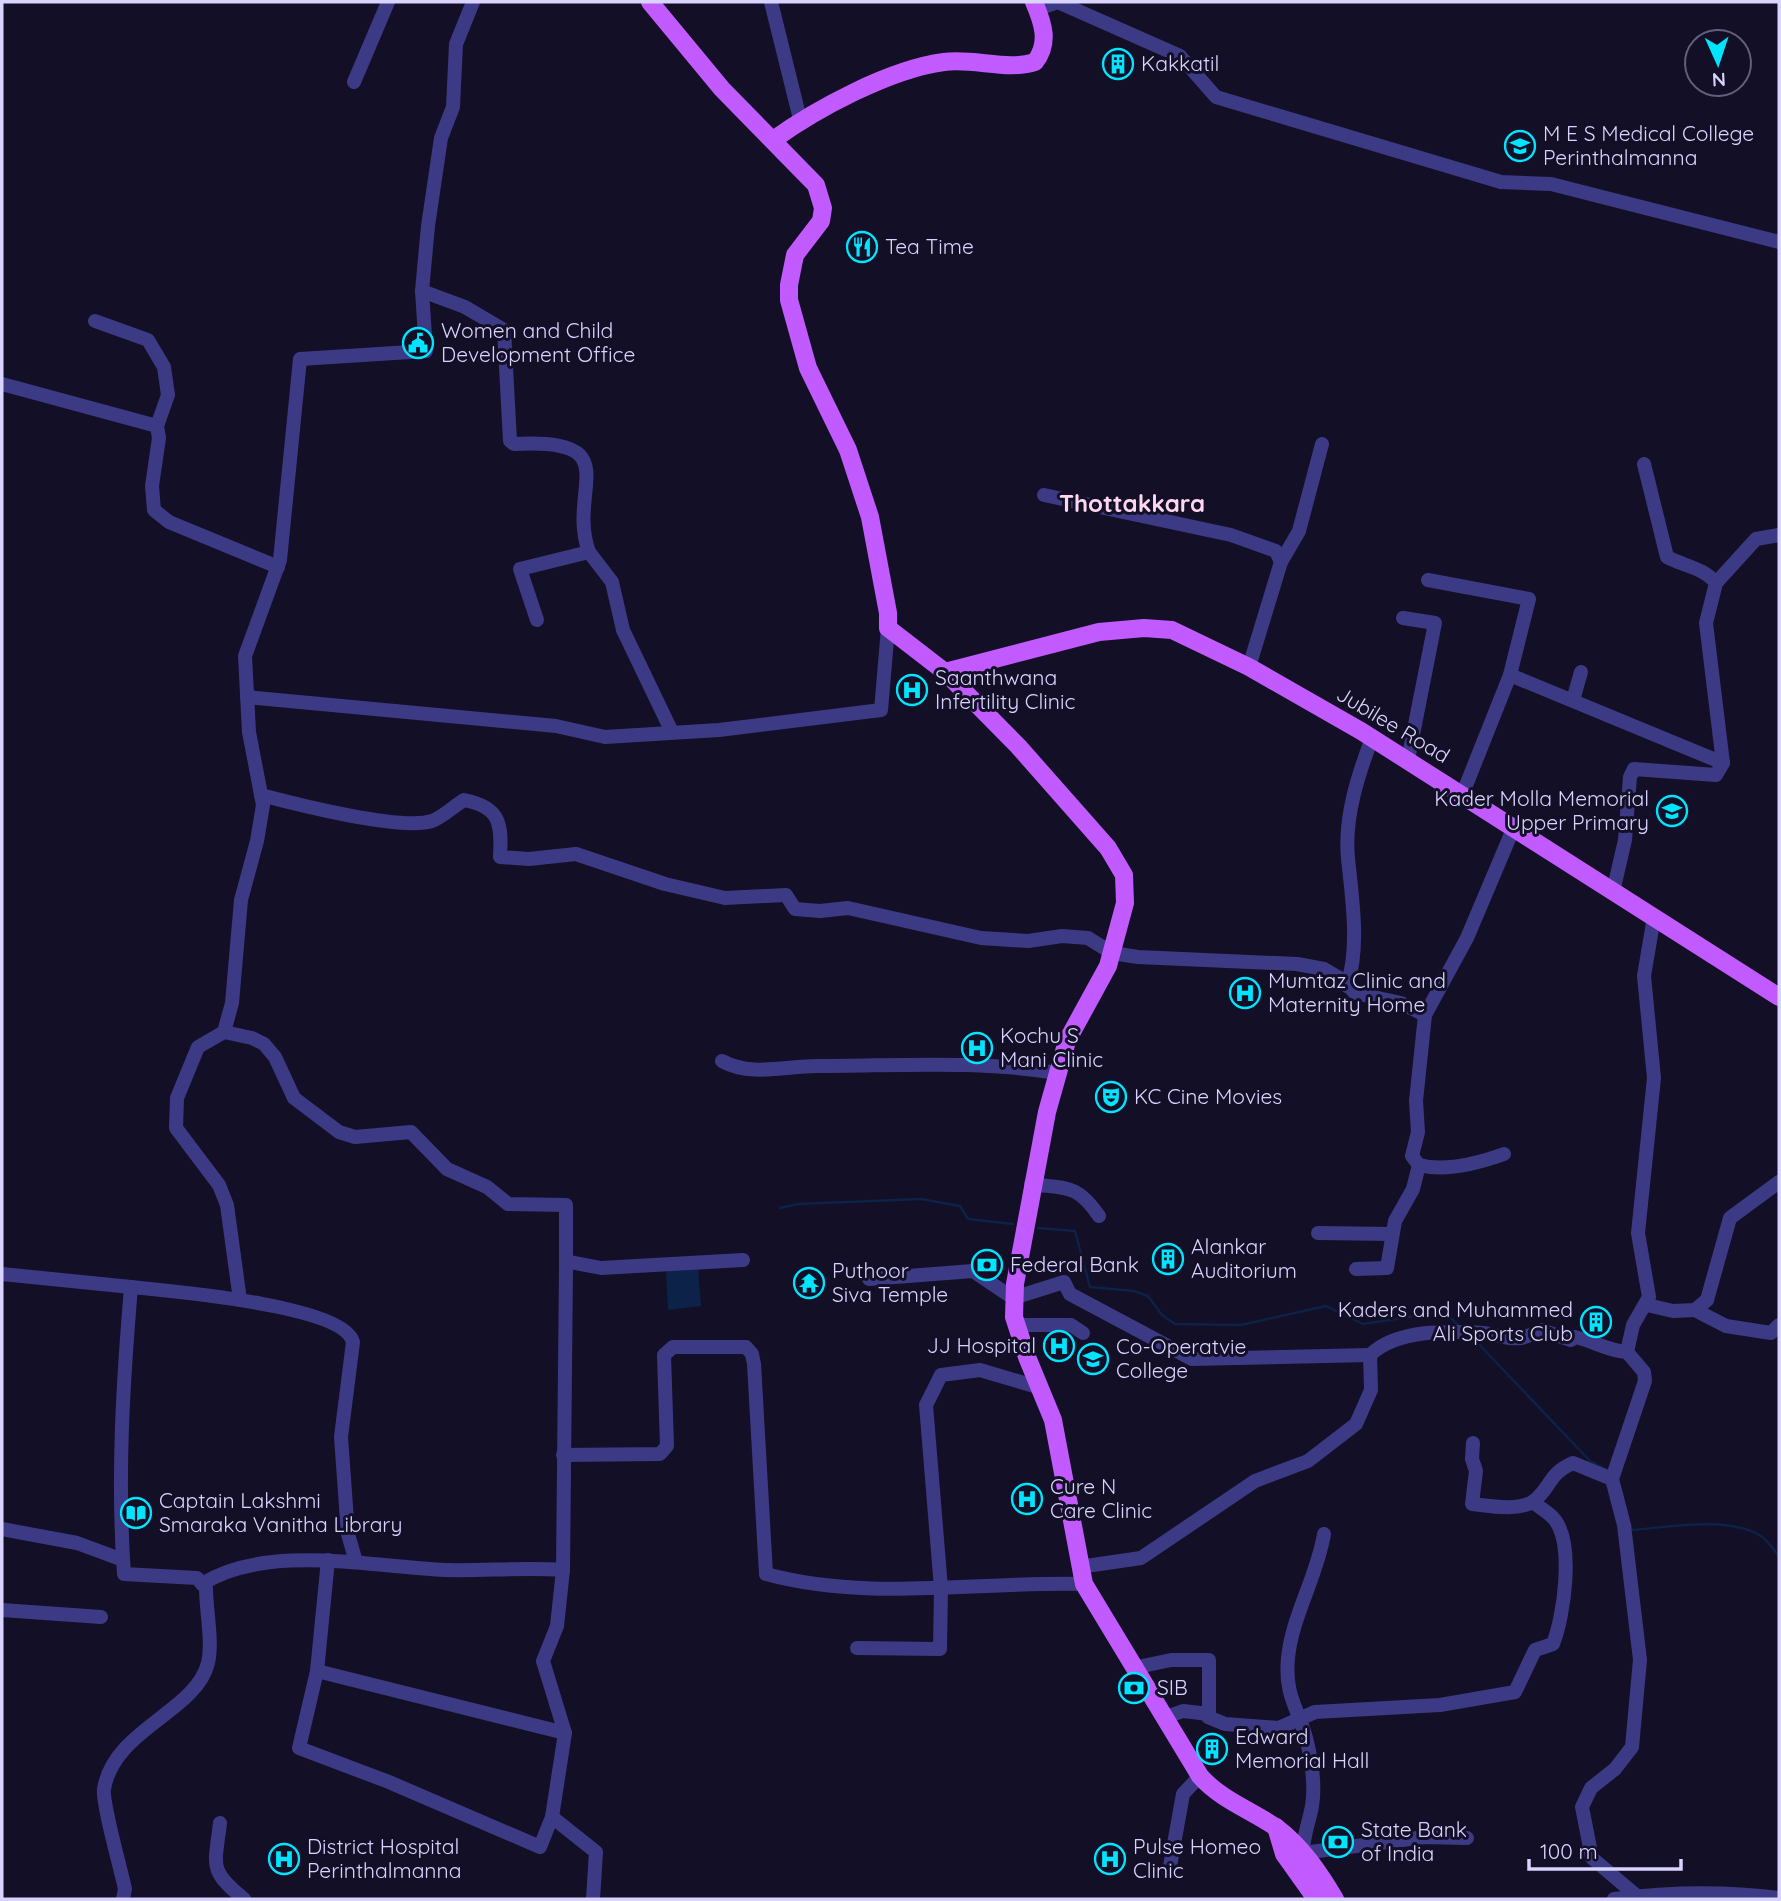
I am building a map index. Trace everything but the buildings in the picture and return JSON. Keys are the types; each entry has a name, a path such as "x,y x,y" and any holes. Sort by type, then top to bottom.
{"main road":[{"path":"650,2 722,89 816,185 822,197 821,221 794,255 789,300 808,368 848,450 870,517 888,613 888,628 945,672 1018,746 1119,862 1127,888 1112,953 1100,985 1067,1041 1031,1184 1013,1298 1016,1325 1058,1438 1082,1576 1133,1668 1200,1776 1223,1796 1276,1827 1303,1853 1335,1899"},
{"path":"773,140 800,119 924,66 961,61 1011,66 1035,62 1043,52 1044,42 1036,6"},
{"name":"Jubilee Road","path":"945,672 1099,632 1144,628 1172,630 1249,667 1463,793 1779,997"},
{"path":"1276,1827 1284,1854 1315,1899"}],"street":[{"path":"354,82 388,2"},
{"path":"224,1032 232,1003 241,900 259,829 261,795 249,732 245,656 278,567 300,359 426,351 422,291 441,138 453,107 456,44 472,2"},
{"path":"771,2 800,119"},
{"path":"1036,6 1058,2 1180,56 1216,97 1501,183 1550,184 1779,242"},
{"path":"422,291 465,307 504,330 510,441 514,444 556,445 573,450 587,466 582,534 589,552 612,582 624,630 671,730"},
{"path":"95,321 148,340 164,367 168,395 157,426 159,438 152,486 154,510 169,522 278,567"},
{"path":"2,384 157,426"},
{"path":"1249,667 1281,562 1299,531 1322,444"},
{"path":"1644,464 1667,556 1684,566 1707,572 1716,583"},
{"path":"1044,495 1231,535 1276,551 1281,562"},
{"path":"1613,892 1625,840 1630,777 1634,769 1704,776 1716,775 1723,763 1706,623 1716,583 1756,539 1779,535"},
{"path":"537,620 520,569 589,552"},
{"path":"1428,580 1530,600 1510,675 1463,793"},
{"path":"1403,618 1435,623 1408,760"},
{"path":"247,697 556,726 605,737 671,730 719,730 881,710 888,628"},
{"path":"1573,700 1581,672"},
{"path":"1510,675 1723,763"},
{"path":"1347,986 1353,949 1349,820 1362,765 1372,738"},
{"path":"261,795 313,809 385,821 431,821 464,800 485,804 497,817 502,834 500,857 529,859 576,854 665,884 725,898 786,895 795,909 820,911 848,908 981,938 1028,941 1062,936 1088,938 1112,953 1138,957 1297,964 1324,969 1343,980 1355,993 1401,1003 1425,1015"},
{"path":"1504,1154 1482,1161 1439,1168 1419,1165 1412,1156 1418,1132 1416,1101 1425,1015 1467,938 1514,827"},
{"path":"1627,1352 1633,1325 1649,1297 1638,1233 1654,1078 1644,976 1654,917"},
{"path":"240,1300 227,1205 219,1185 176,1128 177,1098 198,1047 224,1032 252,1038 264,1044 275,1058 293,1098 340,1132 355,1137 411,1132 447,1169 487,1187 508,1204 566,1205 564,1570 557,1626 543,1661 565,1733 552,1817 540,1847 389,1782 299,1748 317,1671 328,1560"},
{"path":"722,1061 730,1066 768,1070 807,1066 1018,1067 1057,1073"},
{"path":"1356,1269 1387,1268 1399,1209 1413,1189 1419,1165"},
{"path":"1695,1310 1707,1300 1730,1218 1779,1182"},
{"path":"1031,1184 1077,1191 1085,1195 1100,1216"},
{"path":"1318,1233 1392,1234"},
{"path":"565,1268 570,1262 601,1268 743,1259"},
{"path":"869,1279 973,1271 1013,1298 1064,1282 1070,1294 1192,1359 1370,1355 1382,1343 1412,1335 1484,1333 1521,1338 1541,1330 1571,1340 1575,1337 1590,1340 1609,1351 1627,1352 1644,1372 1645,1381 1612,1479 1623,1525 1640,1660 1635,1723 1632,1747 1615,1769 1591,1788 1582,1807 1592,1858 1637,1896"},
{"path":"2,1274 240,1300 331,1321 351,1335 353,1342 341,1437 348,1534 356,1562"},
{"path":"123,1899 125,1889 104,1790 120,1752 192,1690 204,1673 208,1654 206,1588 197,1578 124,1574 119,1504 121,1413 131,1287"},
{"path":"1647,1304 1673,1311 1695,1310 1726,1326 1771,1333 1779,1325"},
{"path":"1016,1325 1067,1324 1083,1333"},
{"path":"563,1455 660,1454 665,1451 664,1355 667,1350 673,1347 746,1347 752,1354 754,1364 766,1574 790,1580 849,1587 942,1588 1082,1576 1141,1558 1255,1481 1308,1461 1356,1424 1371,1390 1370,1355"},
{"path":"857,1648 940,1650 942,1588 926,1405 942,1375 980,1370 1041,1388"},
{"path":"1473,1443 1472,1459 1476,1471 1472,1504 1508,1509 1533,1502 1558,1470 1573,1463 1612,1479"},
{"path":"1133,1668 1171,1660 1209,1660 1208,1717 1226,1724 1249,1727 1279,1728 1315,1712 1440,1705 1515,1692 1535,1650 1553,1644 1564,1591 1566,1555 1556,1520 1533,1502"},
{"path":"2,1529 77,1543 123,1560"},
{"path":"1324,1534 1305,1602 1294,1627 1288,1656 1289,1696 1308,1745 1313,1802 1303,1834 1303,1853 1425,1837 1466,1838"},
{"path":"202,1584 237,1569 328,1560 445,1570 564,1570"},
{"path":"2,1610 101,1617"},
{"path":"317,1671 565,1733"},
{"path":"1163,1718 1184,1711 1209,1714"},
{"path":"1169,1872 1183,1794 1200,1776"},
{"path":"552,1817 596,1852 593,1899"},
{"path":"220,1823 215,1866 221,1881 244,1899"},
{"path":"1614,1899 1737,1893 1779,1898"}],"water":[{"path":"698,1267 701,1306 668,1310 666,1270"}],"waterway":[{"path":"780,1208 798,1204 921,1199 960,1206 968,1219 1013,1224"},
{"path":"1038,1228 1075,1231 1090,1287 1134,1291 1148,1296 1162,1315 1175,1324 1241,1325 1326,1306 1363,1324 1435,1313 1450,1317 1458,1325"},
{"path":"1473,1338 1590,1461 1607,1470"},
{"path":"1630,1524 1632,1530 1698,1524 1733,1526 1761,1536 1779,1556"}],"place":[{"name":"Kakkatil","path":"1118,64"},
{"name":"M E S Medical College Perinthalmanna","path":"1520,146"},
{"name":"Tea Time","path":"862,247"},
{"name":"Women and Child Development Office","path":"418,343"},
{"name":"Saanthwana Infertility Clinic","path":"912,690"},
{"name":"Kader Molla Memorial Upper Primary","path":"1672,811"},
{"name":"Mumtaz Clinic and Maternity Home","path":"1245,993"},
{"name":"Kochu S Mani Clinic","path":"977,1048"},
{"name":"KC Cine Movies","path":"1111,1097"},
{"name":"Alankar Auditorium","path":"1168,1259"},
{"name":"Federal Bank","path":"987,1265"},
{"name":"Puthoor Siva Temple","path":"809,1283"},
{"name":"Kaders and Muhammed Ali Sports Club","path":"1596,1322"},
{"name":"JJ Hospital","path":"1059,1346"},
{"name":"Co-Operatvie College","path":"1093,1359"},
{"name":"Cure N Care Clinic","path":"1027,1499"},
{"name":"Captain Lakshmi Smaraka Vanitha Library","path":"136,1513"},
{"name":"SIB","path":"1134,1688"},
{"name":"Edward Memorial Hall","path":"1212,1749"},
{"name":"State Bank of India","path":"1338,1842"},
{"name":"District Hospital Perinthalmanna","path":"284,1859"},
{"name":"Pulse Homeo Clinic","path":"1110,1859"}],"district":[{"name":"Thottakkara","path":"1132,504"}]}
